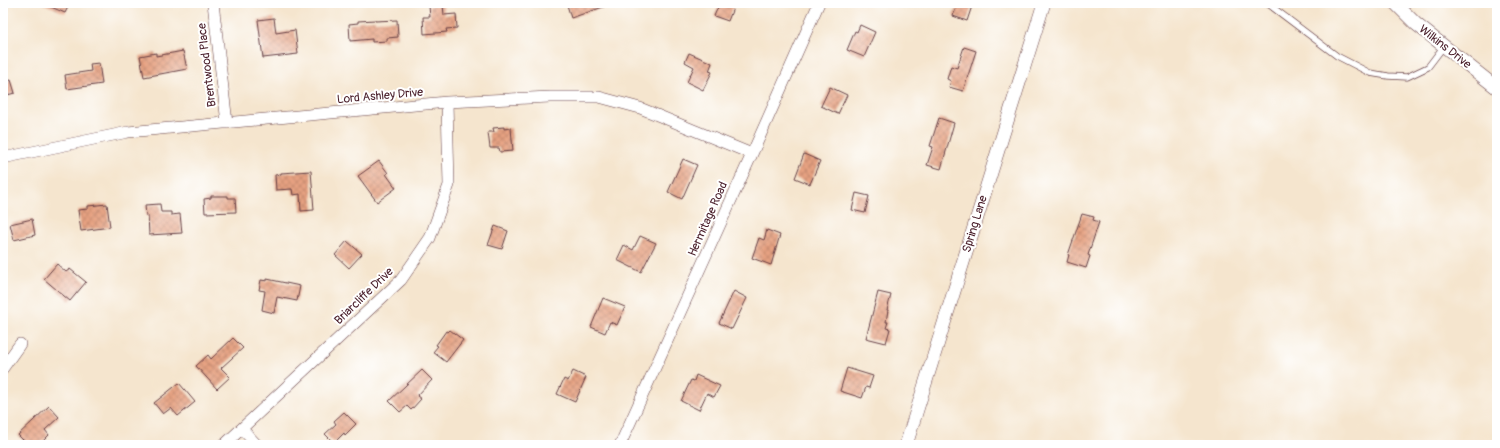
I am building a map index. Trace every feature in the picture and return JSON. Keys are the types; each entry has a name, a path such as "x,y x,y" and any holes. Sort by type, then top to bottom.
{"street":[{"name":"Brentwood Place","path":"213,3 227,123"},
{"name":"Hermitage Road","path":"620,445 819,3"},
{"name":"Spring Lane","path":"906,445 1044,3"},
{"name":"Wilkins Drive","path":"1395,3 1416,24 1497,88"},
{"name":"Lord Ashley Drive","path":"3,158 128,132 447,102 550,97 599,97 640,108 752,154"},
{"name":"Briarcliffe Drive","path":"224,445 401,280 430,238 449,185 447,102"},
{"path":"3,368 20,344"},
{"path":"242,429 257,445"}],"lane":[{"path":"1267,3 1337,56 1370,73 1407,77 1428,67 1444,46"}],"building":[{"path":"42,3 70,3 65,13"},
{"path":"571,3 609,3 609,5 571,18 567,5"},
{"path":"720,3 735,3 728,21 714,16"},
{"path":"958,3 973,3 967,21 953,16"},
{"path":"443,5 444,15 456,14 457,28 446,29 447,32 424,34 423,17 430,17 429,6"},
{"path":"274,18 276,33 295,30 298,54 263,58 258,20"},
{"path":"397,20 398,37 387,38 387,41 372,42 372,39 350,41 349,24 358,23 358,21"},
{"path":"860,25 875,32 864,57 847,50 855,31 857,32"},
{"path":"964,47 976,51 963,91 949,87 951,81 947,79 951,66 957,68"},
{"path":"183,51 187,69 144,77 140,56 156,53 156,56"},
{"path":"689,53 712,63 709,71 712,72 703,90 687,82 694,67 685,62"},
{"path":"99,63 102,84 67,89 65,75 91,71 90,64"},
{"path":"11,80 15,93 3,96 3,82"},
{"path":"830,87 847,95 838,114 821,106"},
{"path":"939,118 954,123 941,169 927,165 933,147 930,146"},
{"path":"504,127 504,129 511,128 513,151 500,152 499,148 490,148 488,132 494,132 493,128"},
{"path":"804,154 820,161 810,184 795,178"},
{"path":"683,159 697,165 682,199 668,192"},
{"path":"379,161 388,173 386,174 396,188 377,202 358,176"},
{"path":"311,171 314,210 301,211 300,194 293,195 292,189 276,190 275,175 281,173"},
{"path":"856,193 869,196 865,213 852,210"},
{"path":"211,196 228,196 228,198 235,198 236,212 205,213 204,199 211,198"},
{"path":"107,204 110,227 81,231 78,210 88,209 88,206"},
{"path":"160,204 161,212 171,212 171,215 180,214 182,233 149,235 148,215 146,216 145,205"},
{"path":"1082,214 1094,217 1093,220 1099,222 1088,255 1090,256 1086,268 1067,262"},
{"path":"32,219 35,235 14,240 10,224"},
{"path":"495,226 508,231 502,249 488,245"},
{"path":"767,230 780,235 771,265 752,258 759,238 764,240"},
{"path":"640,236 656,243 641,272 617,260 624,245 633,250"},
{"path":"347,241 362,254 349,268 335,255"},
{"path":"57,264 66,272 70,269 86,282 70,301 44,279"},
{"path":"267,279 300,286 297,301 277,297 274,313 262,310 265,291 259,290 261,280 267,281"},
{"path":"734,291 747,298 732,329 719,323"},
{"path":"878,292 891,295 887,310 886,322 888,322 886,328 890,329 886,343 866,338"},
{"path":"603,298 625,307 617,325 610,322 605,333 591,327"},
{"path":"450,330 463,340 446,362 433,352 446,331 448,332"},
{"path":"233,338 243,348 221,368 230,377 217,389 196,366 208,355 211,359"},
{"path":"847,368 873,376 869,388 866,387 862,398 840,391"},
{"path":"422,370 432,380 417,396 421,399 411,410 407,406 400,412 389,401"},
{"path":"573,371 586,377 575,402 557,394 564,379 568,381"},
{"path":"696,375 720,386 714,397 707,393 699,410 681,401 691,380 694,381"},
{"path":"179,383 195,402 178,416 171,408 163,414 154,403"},
{"path":"49,406 59,417 45,430 49,435 39,445 28,445 18,435"},
{"path":"344,412 356,424 334,443 325,434 336,424 334,421"}]}
